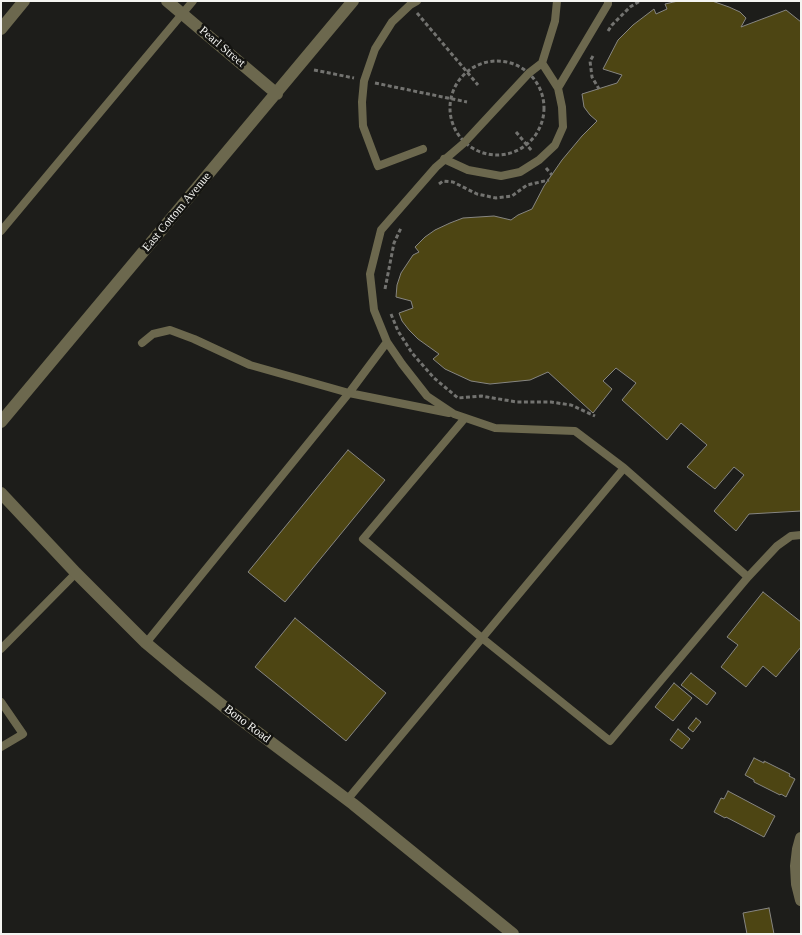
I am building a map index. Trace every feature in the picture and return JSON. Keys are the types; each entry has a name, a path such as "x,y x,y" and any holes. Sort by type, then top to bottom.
{"street":[{"path":"1,29 24,1"},
{"name":"Pearl Street","path":"167,1 277,94"},
{"name":"East Cottom Avenue","path":"1,422 353,1"},
{"name":"Bono Road","path":"1,492 76,573 146,643 232,713 347,800 513,934"},
{"path":"801,838 796,866 801,900"}],"lane":[{"path":"1,231 193,1"},
{"path":"454,414 427,396 387,342 374,310 370,274 381,230 444,159 464,143 529,73 542,63 555,21 557,1"},
{"path":"558,88 608,1"},
{"path":"413,3 392,22 375,49 364,80 362,102 363,126 378,166 423,149"},
{"path":"444,159 468,170 502,176 520,172 539,160 555,145 563,127 562,107 558,88 542,63"},
{"path":"142,343 153,334 170,330 194,339 250,366 349,393 454,414 495,428 574,432 624,468 748,577"},
{"path":"146,643 349,393 387,342"},
{"path":"465,418 363,539 610,741 748,577 777,546 791,536 801,535"},
{"path":"347,800 624,468"},
{"path":"1,649 76,573"},
{"path":"1,702 23,734 1,747"}],"path":[{"path":"607,32 630,7 640,1"},
{"path":"413,3 478,85"},
{"path":"594,54 590,61 592,77 599,88"},
{"path":"312,70 468,102"},
{"path":"437,185 443,181 453,182 477,194 496,198 512,196 527,185 548,180"},
{"path":"386,297 385,288 394,243 404,221"},
{"path":"387,306 398,330 412,353 434,378 458,398 481,396 517,402 551,402 570,405 596,416"}],"building":[{"path":"678,1 712,1 729,7 740,12 746,18 741,27 786,10 801,22 801,511 749,514 736,531 714,511 744,475 734,467 715,489 687,467 707,445 681,423 667,440 622,400 636,383 616,368 603,381 612,389 593,413 548,372 530,380 490,384 471,381 445,369 433,359 439,354 418,339 402,321 399,313 413,308 411,301 396,297 401,273 413,255 419,252 415,247 435,230 463,218 494,216 511,220 532,209 544,186 562,160 597,121 584,107 582,94 617,83 622,75 603,69 618,40 633,25 654,9 656,14 667,9 665,4"},
{"path":"348,450 385,480 285,602 248,572"},
{"path":"763,592 801,622 801,647 776,677 763,666 746,687 721,667 738,645 727,637"},
{"path":"295,618 386,693 346,741 255,667"},
{"path":"691,673 716,693 707,705 681,685"},
{"path":"674,683 692,698 673,721 655,707"},
{"path":"696,718 701,722 693,732 688,728"},
{"path":"678,729 690,739 682,749 670,740"},
{"path":"754,758 790,774 789,776 795,779 786,797 754,782 754,780 745,775"},
{"path":"728,791 775,816 764,837 714,812 721,798 724,799"},
{"path":"769,908 774,934 747,934 743,913"}]}
